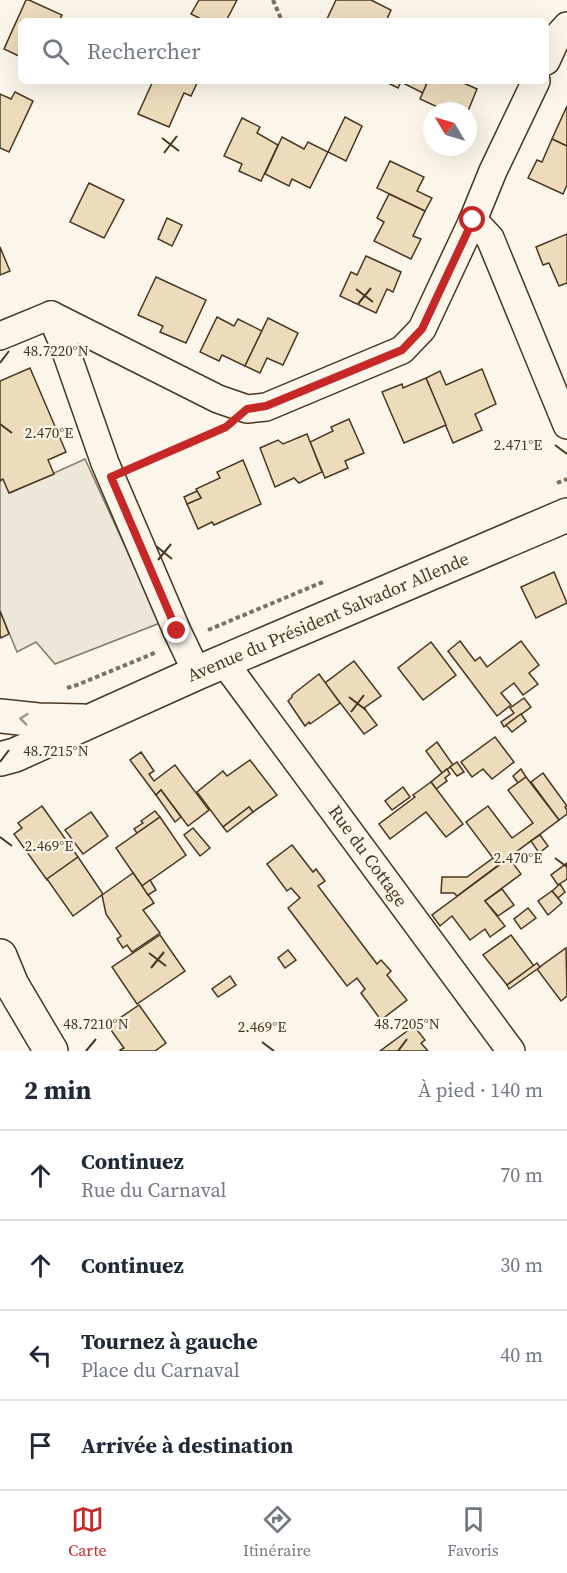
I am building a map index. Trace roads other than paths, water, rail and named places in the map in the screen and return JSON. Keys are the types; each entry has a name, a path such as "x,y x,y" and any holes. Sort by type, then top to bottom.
{"street":[{"path":"549,54 557,37 567,26"},
{"path":"0,336 51,315 218,399 247,409 266,406 402,350 422,329 535,84"},
{"path":"473,220 490,238 567,425"},
{"name":"Rue du Cottage","path":"51,315 111,477 182,642 211,667 511,1051"},
{"name":"Avenue du Président Salvador Allende","path":"0,759 15,755 211,667 564,524"},
{"name":"Avenue du Président Salvador Allende","path":"0,716 38,720 91,721"},
{"path":"0,956 6,991 51,1051"}]}
